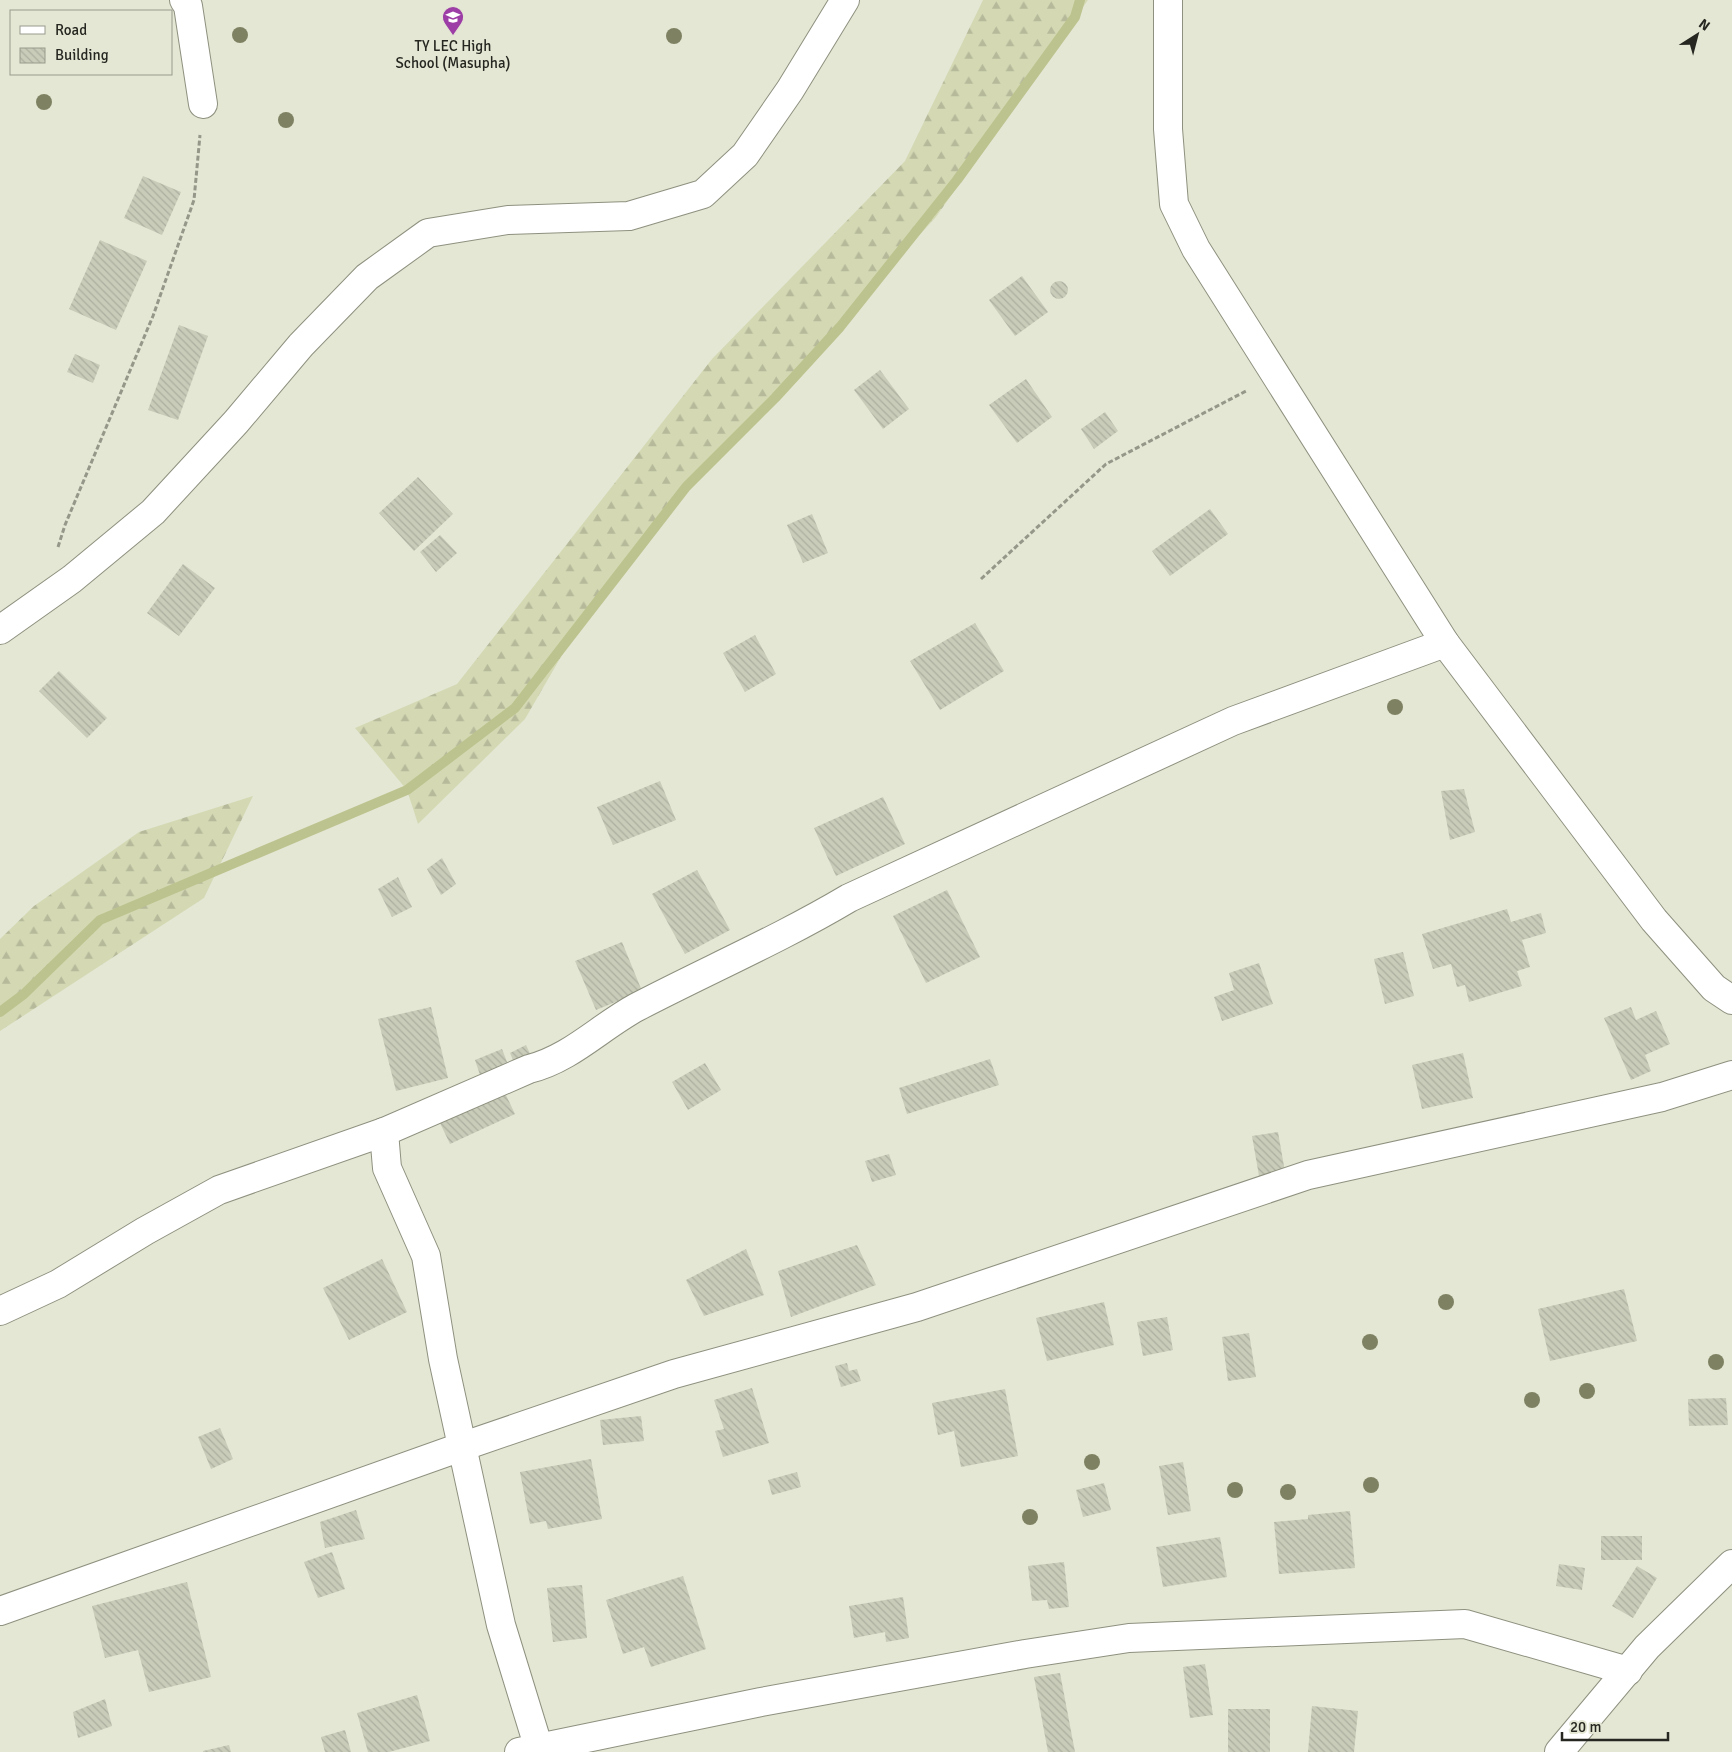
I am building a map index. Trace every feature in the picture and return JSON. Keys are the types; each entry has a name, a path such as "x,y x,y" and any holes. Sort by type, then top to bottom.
{"street":[{"path":"184,0 188,6 203,104"},
{"path":"0,630 72,578 153,512 236,422 301,345 367,277 428,232 508,220 629,216 703,194 745,155 790,90 845,0"},
{"path":"1168,0 1168,129 1174,204 1196,249 1278,375 1324,453 1445,643 1654,920 1714,988 1732,1000"},
{"path":"0,1311 58,1284 145,1231 219,1190 384,1132 529,1069 549,1064 635,1008 800,927 849,898 1233,721 1445,643"},
{"path":"0,1611 461,1447 674,1374 917,1307 1308,1175 1662,1097 1732,1075"},
{"path":"384,1132 387,1168 426,1256 443,1360 461,1447 501,1625 533,1751 761,1702 1025,1654 1129,1638 1465,1624 1628,1671"},
{"path":"1560,1752 1647,1647 1732,1564"}],"path":[{"path":"56,554 65,525 153,316 194,200 203,104"},
{"path":"981,579 1106,464 1278,375"}],"green space":[{"path":"983,0 1088,0 936,217 691,485 580,624 525,719 418,824 407,790 355,728 457,684 712,359 905,161"},
{"path":"253,796 204,898 0,1031 0,939 34,906 139,832"}],"building":[{"path":"143,176 181,192 162,235 124,218"},
{"path":"100,240 147,261 116,330 69,309"},
{"path":"1022,276 1048,312 1015,336 989,300"},
{"path":"1055,281 1063,281 1068,286 1066,297 1055,299 1050,294 1050,286"},
{"path":"179,325 208,336 178,420 148,410"},
{"path":"75,354 100,365 93,383 67,372"},
{"path":"880,370 909,409 883,429 854,390"},
{"path":"1026,379 1052,417 1017,443 989,405"},
{"path":"1105,412 1118,431 1094,449 1081,429"},
{"path":"418,477 453,514 414,551 379,513"},
{"path":"1210,509 1228,534 1170,576 1152,551"},
{"path":"812,514 828,553 803,563 787,525"},
{"path":"440,535 457,553 436,572 420,552"},
{"path":"183,564 215,588 179,636 147,613"},
{"path":"975,623 1004,671 940,710 910,661"},
{"path":"755,635 776,674 745,692 723,653"},
{"path":"59,671 107,718 87,738 39,691"},
{"path":"660,781 676,820 613,845 597,807"},
{"path":"1464,789 1475,832 1450,840 1441,791"},
{"path":"883,797 905,844 836,876 814,828"},
{"path":"442,858 456,884 441,895 427,869"},
{"path":"697,870 730,930 685,954 652,894"},
{"path":"398,877 412,907 392,917 378,889"},
{"path":"947,890 980,957 926,983 893,916"},
{"path":"1507,909 1511,922 1541,913 1546,933 1522,940 1530,967 1517,971 1522,986 1469,1002 1465,985 1457,987 1451,964 1433,969 1422,934"},
{"path":"622,942 642,991 596,1010 575,961"},
{"path":"1403,952 1414,996 1385,1004 1374,959"},
{"path":"1259,963 1273,1004 1222,1021 1214,997 1234,990 1229,973"},
{"path":"431,1007 448,1078 396,1091 378,1019"},
{"path":"1631,1007 1636,1020 1656,1011 1670,1044 1645,1055 1651,1071 1631,1080 1604,1018"},
{"path":"526,1045 532,1058 515,1065 510,1053"},
{"path":"502,1049 509,1067 481,1078 475,1060"},
{"path":"1463,1053 1473,1098 1422,1109 1412,1065"},
{"path":"990,1059 999,1085 907,1114 899,1088"},
{"path":"705,1063 721,1090 688,1110 672,1082"},
{"path":"505,1093 515,1114 450,1144 440,1123"},
{"path":"1278,1132 1285,1172 1259,1176 1252,1136"},
{"path":"889,1154 896,1175 872,1182 865,1161"},
{"path":"857,1245 876,1285 791,1317 778,1271"},
{"path":"746,1249 764,1295 704,1316 686,1280"},
{"path":"382,1259 407,1312 349,1340 323,1288"},
{"path":"1624,1289 1637,1341 1550,1361 1538,1309"},
{"path":"1104,1302 1114,1345 1047,1361 1036,1318"},
{"path":"1167,1317 1173,1350 1143,1356 1137,1322"},
{"path":"1249,1333 1256,1377 1228,1381 1222,1337"},
{"path":"847,1363 849,1371 857,1369 861,1381 841,1387 835,1366"},
{"path":"752,1388 769,1443 723,1457 715,1431 724,1429 714,1400"},
{"path":"1005,1389 1018,1456 961,1467 954,1431 938,1435 932,1403"},
{"path":"1726,1398 1728,1425 1689,1426 1688,1399"},
{"path":"641,1416 644,1441 603,1445 600,1420"},
{"path":"220,1428 233,1459 211,1469 198,1437"},
{"path":"591,1459 602,1519 548,1529 546,1521 530,1524 520,1472"},
{"path":"1183,1462 1191,1511 1168,1515 1159,1466"},
{"path":"797,1472 801,1487 772,1495 768,1480"},
{"path":"1104,1483 1111,1510 1083,1517 1076,1490"},
{"path":"356,1510 365,1539 325,1548 320,1522"},
{"path":"1350,1511 1355,1568 1279,1574 1274,1522 1308,1519 1308,1515"},
{"path":"1601,1536 1642,1536 1642,1560 1601,1560"},
{"path":"1220,1537 1227,1577 1163,1587 1156,1547"},
{"path":"332,1552 345,1589 318,1598 304,1562"},
{"path":"1064,1562 1069,1607 1049,1609 1047,1600 1032,1601 1028,1566"},
{"path":"1559,1564 1585,1568 1582,1590 1556,1586"},
{"path":"1637,1566 1657,1578 1633,1618 1612,1606"},
{"path":"683,1576 706,1649 651,1667 644,1647 623,1654 606,1600"},
{"path":"187,1582 211,1677 149,1692 138,1650 105,1658 92,1606"},
{"path":"582,1585 587,1638 553,1642 547,1588"},
{"path":"903,1597 909,1638 886,1642 885,1632 854,1638 849,1606"},
{"path":"1205,1664 1213,1715 1190,1718 1183,1667"},
{"path":"1060,1673 1075,1752 1048,1752 1034,1677"},
{"path":"417,1695 430,1741 389,1752 368,1752 357,1713"},
{"path":"105,1699 112,1726 78,1738 73,1712"},
{"path":"1312,1706 1358,1711 1354,1752 1308,1752"},
{"path":"1228,1709 1270,1709 1270,1752 1228,1752"},
{"path":"345,1730 351,1752 325,1752 321,1737"},
{"path":"229,1745 231,1752 203,1752 203,1751"}],"waterway":[{"path":"0,1012 24,994 100,920 407,790 515,708 686,487 775,398 840,327 957,180 1075,17 1080,0"}],"place":[{"name":"TY LEC High School (Masupha)","path":"453,36"}]}
